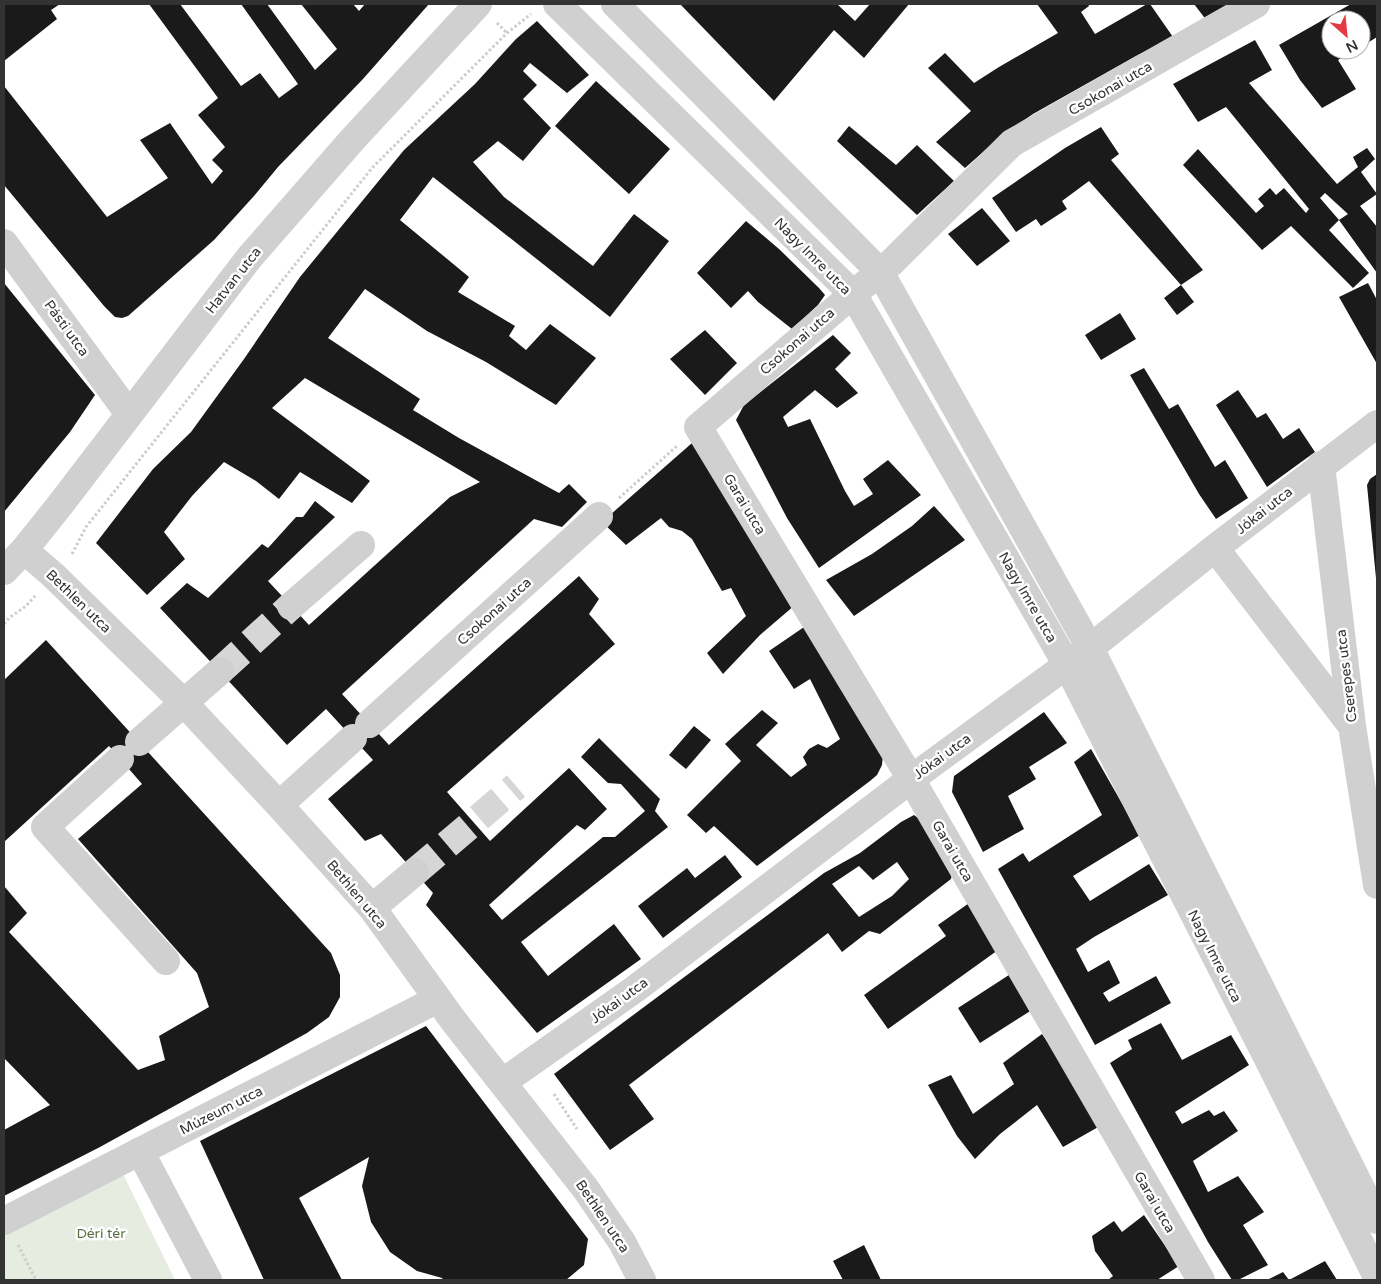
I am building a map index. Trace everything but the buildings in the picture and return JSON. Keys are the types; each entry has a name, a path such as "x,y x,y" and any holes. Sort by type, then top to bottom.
{"street":[{"name":"Hatvan utca","path":"4,571 24,550 249,258 352,140 478,4"},
{"name":"Nagy Imre utca","path":"615,4 880,272 1090,648 1377,1220"},
{"name":"Csokonai utca","path":"698,427 852,294 891,263 1012,144 1256,4"},
{"name":"Nagy Imre utca","path":"546,7 852,294 1067,665 1377,1277"},
{"name":"Pásti utca","path":"4,243 129,414"},
{"name":"Jókai utca","path":"503,1082 635,989 911,778 1090,648 1321,465 1377,424"},
{"name":"Garai utca","path":"698,427 911,778 1200,1280"},
{"name":"Cserepes utca","path":"1321,465 1352,726 1377,885"},
{"name":"Csokonai utca","path":"279,805 599,516"},
{"path":"292,606 361,545"},
{"path":"1215,548 1352,726"},
{"name":"Bethlen utca","path":"24,550 53,575 184,703 372,908 453,1020 585,1188 622,1242 642,1280"},
{"path":"166,961 45,826 220,671"},
{"path":"372,908 414,872"},
{"name":"Múzeum utca","path":"4,1220 438,999"},
{"path":"140,1151 208,1280"}],"path":[{"path":"74,552 86,527 372,168 507,33 546,7"},
{"path":"599,516 698,427"},
{"path":"4,624 26,606"},
{"path":"4,1220 36,1280"}],"green space":[{"name":"Déri tér","path":"122,1172 175,1280 4,1280 4,1231"}],"tunnel":[{"path":"220,671 291,606"},
{"path":"415,872 516,786"}]}
